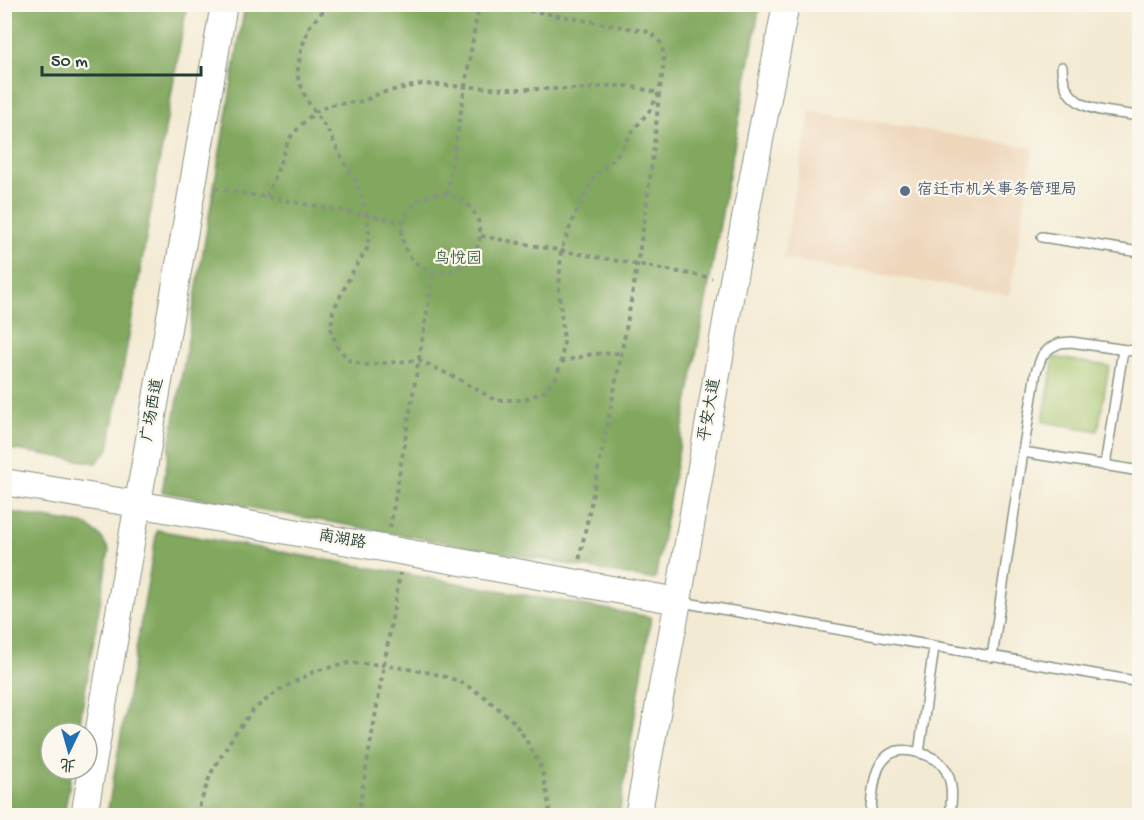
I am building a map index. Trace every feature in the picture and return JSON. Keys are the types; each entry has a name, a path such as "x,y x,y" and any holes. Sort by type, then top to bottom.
{"street":[{"name":"广场西道","path":"84,816 224,4"},
{"name":"平安大道","path":"638,816 733,281 786,4"},
{"name":"南湖路","path":"4,482 678,601"}],"lane":[{"path":"1062,67 1065,88 1079,103 1100,110 1140,116"},
{"path":"1042,237 1140,252"},
{"path":"992,657 1036,372 1042,356 1050,348 1060,343 1071,342 1140,352"},
{"path":"1105,466 1123,350"},
{"path":"1023,452 1140,471"},
{"path":"678,601 1140,682"},
{"path":"919,753 934,647"},
{"path":"870,816 876,774 881,762 892,752 905,751 934,758 944,767 950,782 952,799 950,816"}],"path":[{"path":"329,4 309,27 297,75 306,99 330,134 355,179 367,215 369,230 367,249 333,311 332,329 337,346 350,361 365,365 419,360 495,400 523,400 545,391 556,378 564,342 559,291 561,250 595,175 615,158 650,110 659,93"},
{"path":"447,194 479,4"},
{"path":"493,4 650,32 662,44 664,61 655,144 637,264 622,353 575,583"},
{"path":"267,197 289,139 315,112 330,105 364,101 380,93 422,84 586,89 629,86 659,93"},
{"path":"193,184 404,222"},
{"path":"437,193 447,194 464,200 473,210 479,222 480,236 477,248 470,260 459,268 446,272 434,271 421,266 411,258 402,236 404,222 407,212 415,203 437,193"},
{"path":"480,236 733,281"},
{"path":"358,815 384,665 395,550 419,360 434,271"},
{"path":"561,362 592,354 622,353"},
{"path":"199,816 200,804 211,773 234,735 254,709 280,688 315,671 349,663 384,665 432,673 459,681 482,695 513,721 525,738 542,769 550,816"},
{"path":"336,816 345,813 363,816"}],"shaded area":[{"name":"宿迁市机关事务管理局","path":"810,111 1033,148 1010,295 783,259"}],"green space":[{"path":"4,5 187,5 109,449 96,463 5,448"},
{"name":"鸟悦园","path":"245,5 760,5 655,580 162,492"},
{"path":"1054,357 1109,366 1098,431 1043,422"},
{"path":"4,511 87,525 101,537 109,550 80,721 39,721 39,781 70,781 64,815 5,815"},
{"path":"157,530 651,617 619,815 107,815"}],"place":[{"name":"宿迁市机关事务管理局","path":"905,191"}]}
